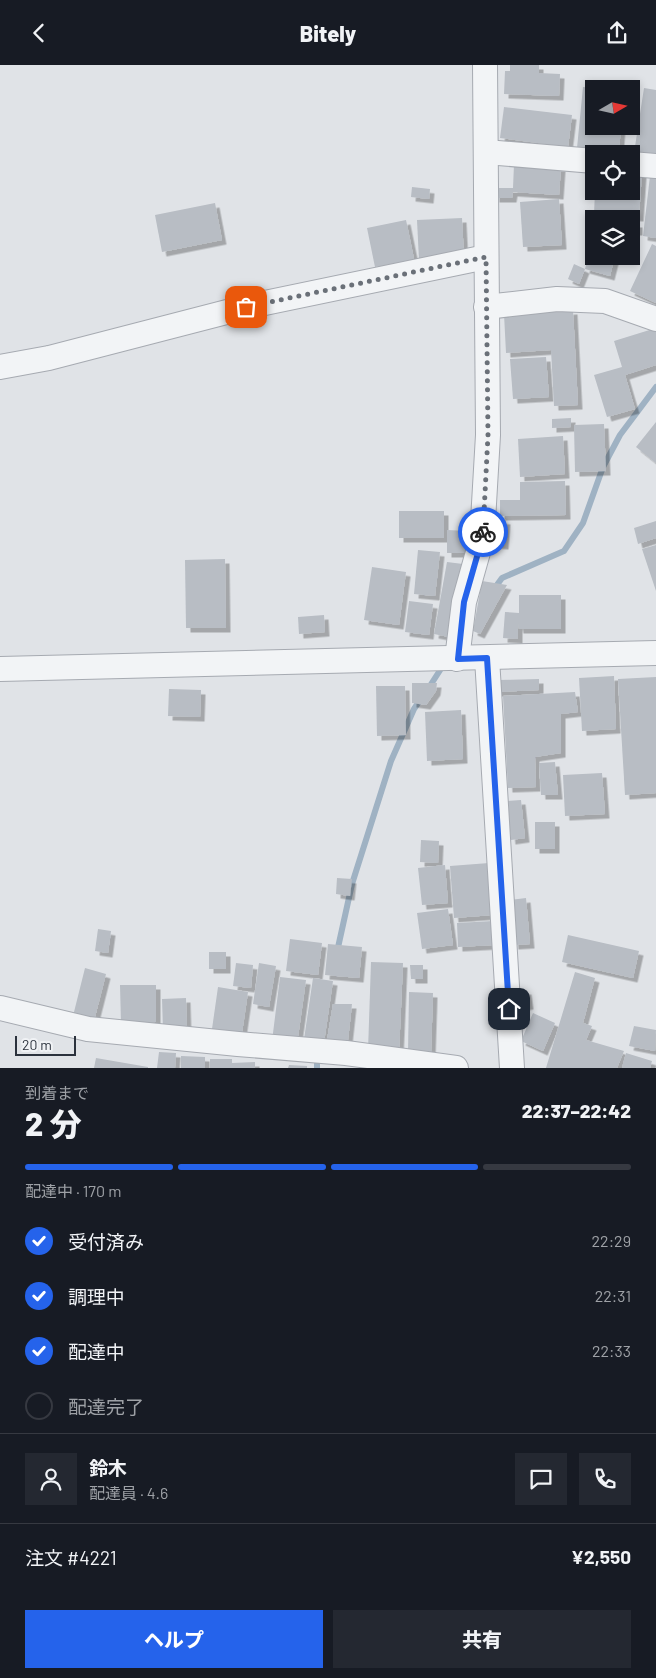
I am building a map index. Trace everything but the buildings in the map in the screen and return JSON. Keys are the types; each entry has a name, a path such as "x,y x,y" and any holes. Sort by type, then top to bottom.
{"street":[{"path":"458,659 464,602 482,539 488,435 485,65"},
{"path":"486,153 585,160"},
{"path":"640,165 656,166"},
{"path":"0,367 49,358 246,307 486,257"},
{"path":"486,307 557,299 605,301 656,319"},
{"path":"0,669 656,653"},
{"path":"487,658 512,1068"},
{"path":"0,1009 88,1029 346,1053 456,1068"}],"waterway":[{"path":"494,589 502,578 564,551 583,523 603,467 620,435 656,387"},
{"path":"428,689 444,664"},
{"path":"337,952 352,884 391,761 414,709 422,697"},
{"path":"317,1054 317,1068"}],"way so far":[{"path":"246,307 486,257 488,435 483,532"}],"route":[{"path":"483,532 464,602 458,659 487,658 509,1009"}]}
